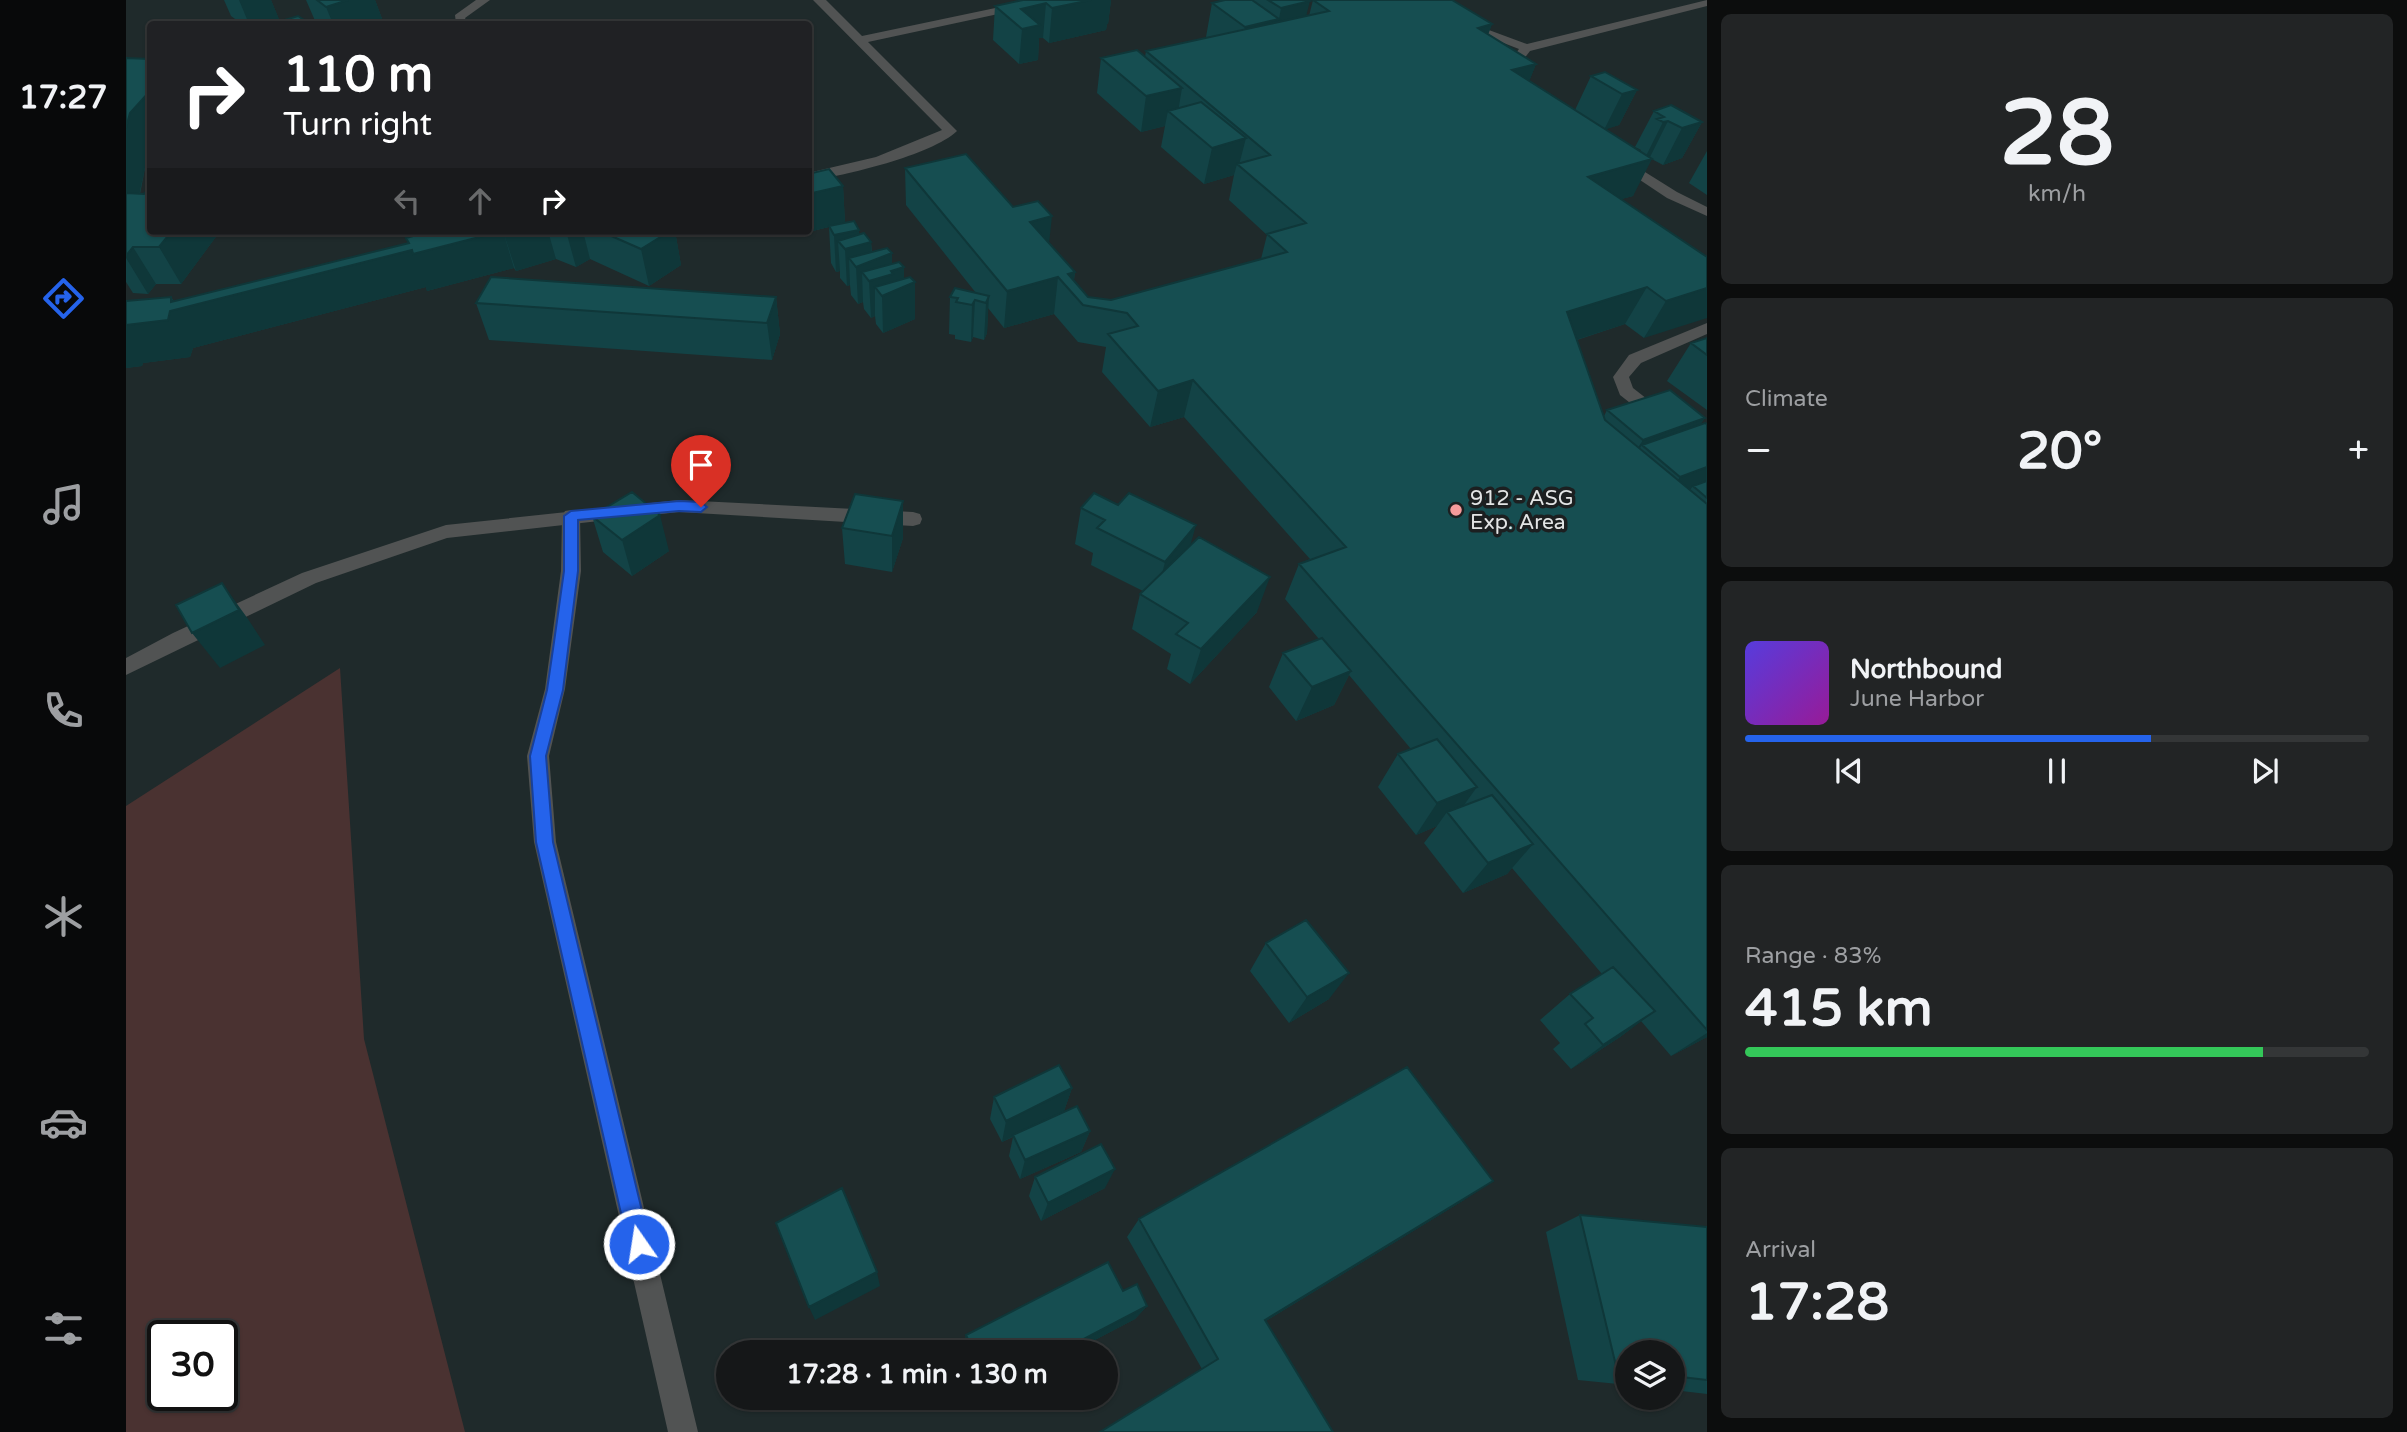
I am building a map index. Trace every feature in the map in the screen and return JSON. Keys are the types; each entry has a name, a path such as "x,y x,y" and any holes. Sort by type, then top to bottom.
{"street":[{"path":"460,21 458,17 484,0"},
{"path":"812,177 846,173 895,156 950,131 819,0"},
{"path":"860,40 1049,0"},
{"path":"1449,20 1526,48 1707,3"},
{"path":"1525,94 1514,86 1513,65 1526,48"},
{"path":"1608,153 1672,195 1707,212"},
{"path":"1677,432 1626,391 1620,377 1635,359 1707,328"},
{"path":"126,667 180,638 309,578 446,533 571,516 679,506 913,519"},
{"path":"571,516 568,597 555,690 538,756 545,842 683,1432"}],"shaded area":[{"path":"126,0 1707,0 1707,1432 126,1432"},
{"path":"340,668 364,1039 465,1432 126,1432 126,806"}],"building":[{"path":"317,0 348,0 326,7"},
{"path":"1023,0 1091,0 1052,8 1046,3 1021,9 1040,25 1022,29 995,6"},
{"path":"1252,0 1279,19 1245,27 1212,3"},
{"path":"1268,0 1308,0 1310,1 1281,8"},
{"name":"912 - ASG Exp. Area","path":"1313,0 1452,0 1492,24 1478,28 1536,64 1512,70 1652,159 1588,177 1707,257 1707,288 1666,301 1647,287 1567,312 1605,420 1707,504 1707,1030 1299,564 1346,547 1193,380 1158,391 1108,334 1138,326 1127,313 1083,305 1058,277 1007,291 905,168 966,154 1013,207 1038,201 1052,216 1030,222 1075,272 1068,274 1088,297 1111,300 1287,252 1267,234 1306,223 1237,164 1270,155 1146,51 1329,11"},
{"path":"298,16 306,21 281,21"},
{"path":"1137,50 1182,88 1146,96 1101,58"},
{"path":"126,58 147,59 147,94 130,113 126,128"},
{"path":"1605,72 1637,90 1622,94 1591,76"},
{"path":"1201,102 1246,138 1212,148 1168,111"},
{"path":"1671,105 1702,122 1682,128 1657,119 1664,117 1654,111"},
{"path":"829,169 843,186 812,193 812,173"},
{"path":"147,190 147,235 169,235 159,247 133,247 126,256 126,193 144,194"},
{"path":"854,221 859,230 834,235 829,226"},
{"path":"864,233 871,242 845,249 838,241"},
{"path":"417,235 487,235 413,254 412,250 170,311 168,320 126,325 126,301 171,297 171,302 409,243 406,238"},
{"path":"609,235 664,235 641,249"},
{"path":"887,248 892,253 856,267 849,258"},
{"path":"899,262 904,267 891,271 893,274 869,281 862,272"},
{"path":"491,277 776,297 767,323 476,303"},
{"path":"910,277 915,282 882,296 875,287"},
{"path":"955,288 989,296 986,303 975,300 972,305 956,302 958,298 950,297"},
{"path":"1707,338 1707,355 1691,343"},
{"path":"1670,390 1705,418 1643,440 1607,410"},
{"path":"1705,423 1707,467 1680,477 1642,445"},
{"path":"1707,481 1707,498 1693,486"},
{"path":"632,492 660,515 622,540 592,516"},
{"path":"1094,493 1118,505 1129,493 1196,525 1165,562 1097,528 1105,520 1081,508"},
{"path":"855,494 903,501 892,536 842,528"},
{"path":"1199,537 1270,577 1201,649 1176,634 1188,623 1140,594"},
{"path":"222,583 239,610 192,633 176,605"},
{"path":"1322,638 1351,671 1312,687 1283,653"},
{"path":"1437,739 1477,787 1437,803 1398,754"},
{"path":"1492,795 1533,844 1488,863 1447,812"},
{"path":"1306,920 1349,973 1307,997 1266,943"},
{"path":"1613,967 1655,1011 1603,1045 1585,1024 1593,1018 1570,994"},
{"path":"1059,1065 1072,1088 1006,1121 994,1097"},
{"path":"1407,1067 1493,1181 1265,1320 1333,1432 1100,1432 1218,1359 1139,1219"},
{"path":"1077,1106 1090,1131 1025,1160 1013,1135"},
{"path":"1101,1144 1115,1169 1048,1203 1035,1177"},
{"path":"842,1188 877,1272 809,1307 776,1223"},
{"path":"1580,1215 1707,1227 1707,1380 1685,1377 1685,1340 1615,1340 1615,1362"},
{"path":"1108,1262 1123,1291 1137,1284 1147,1306 1082,1340 968,1340 966,1335"}],"place":[{"name":"912 - ASG Exp. Area","path":"1456,510"}],"route":[{"path":"639,1244 545,842 538,756 555,690 571,571 571,516 679,506 701,507"}]}
